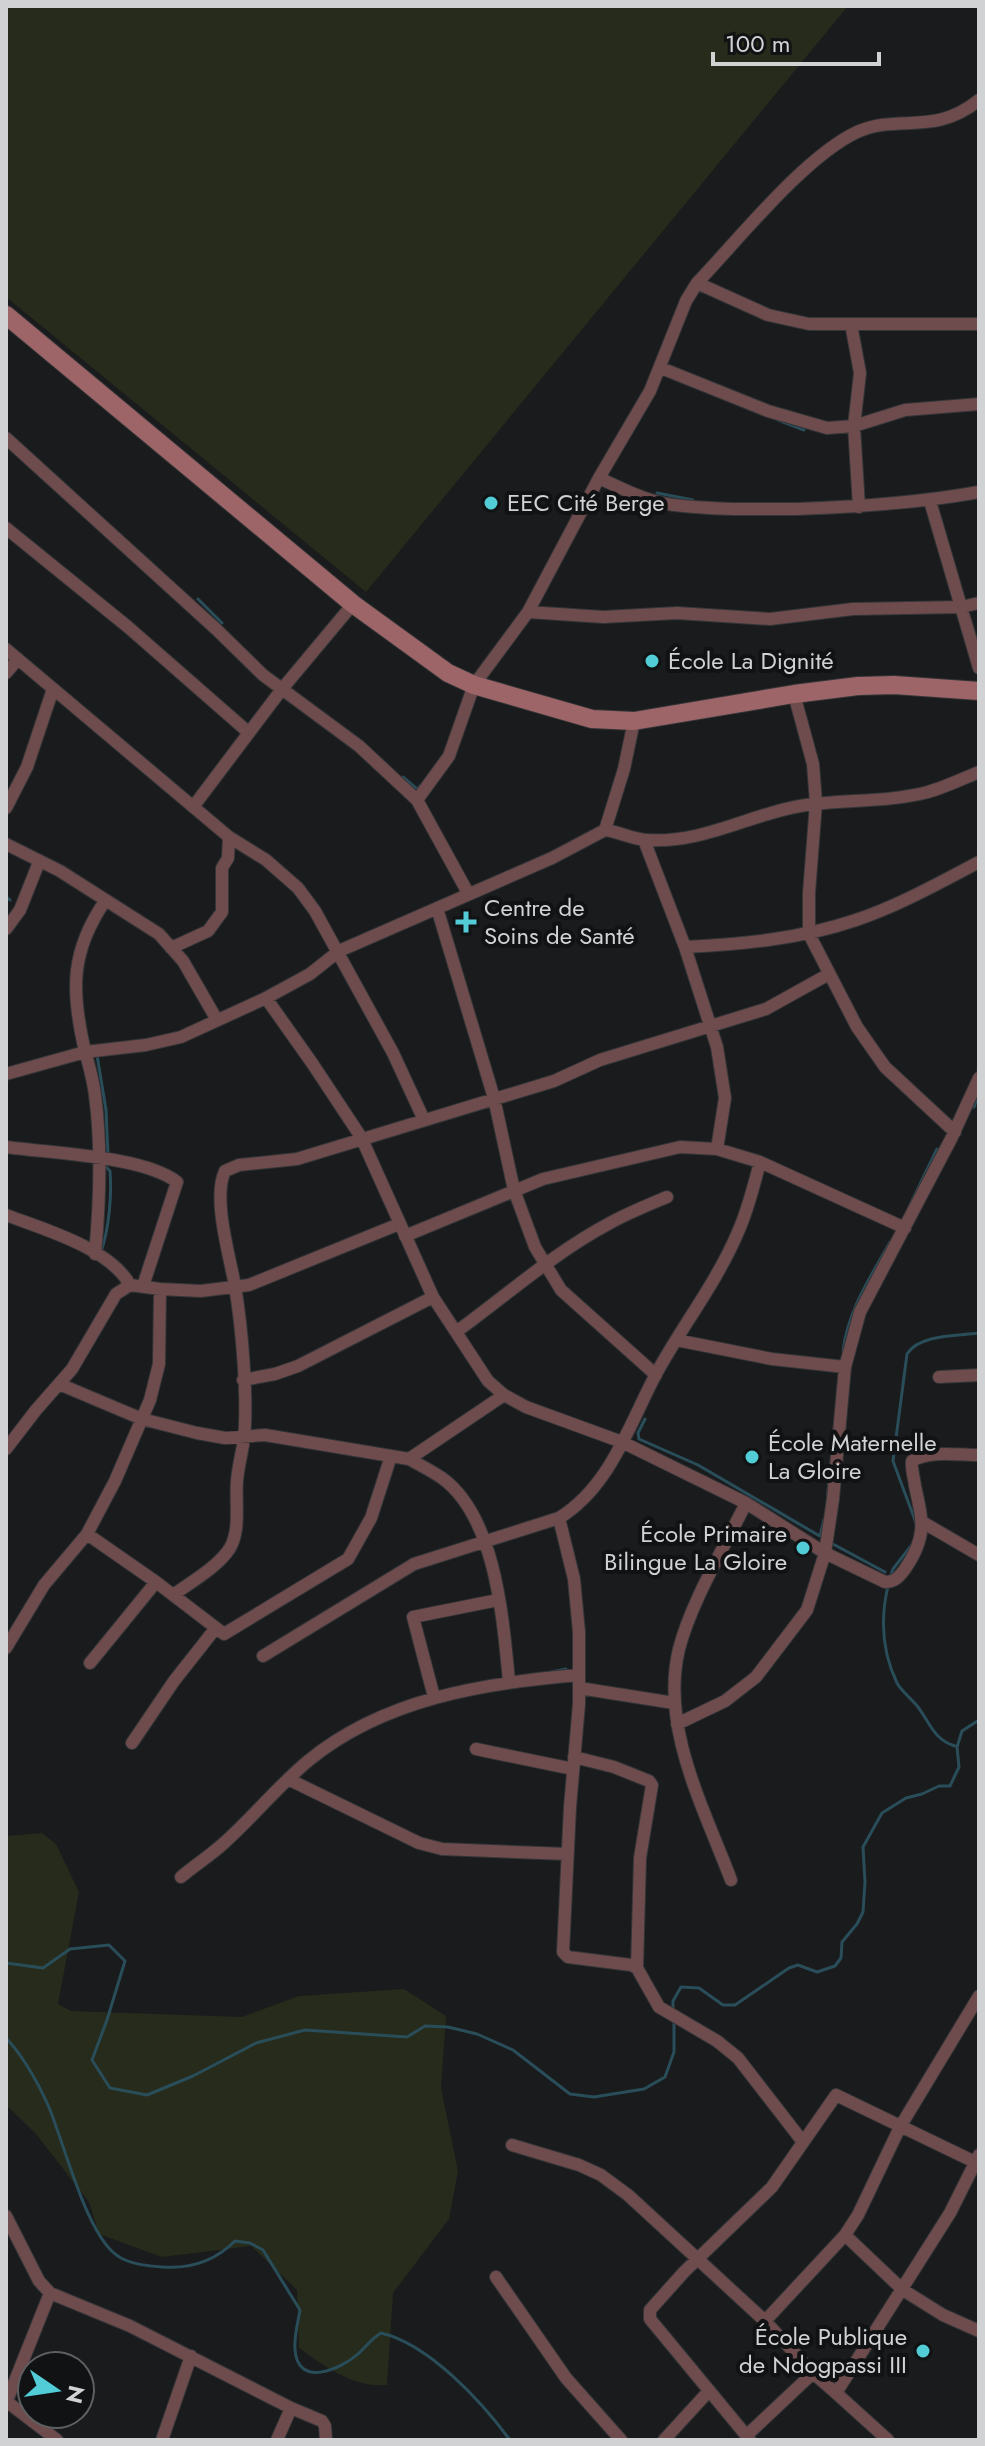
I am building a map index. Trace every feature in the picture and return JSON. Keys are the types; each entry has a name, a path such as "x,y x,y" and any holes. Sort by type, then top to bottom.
{"main road":[{"path":"6,315 353,604 448,673 474,685 592,719 634,721 858,686 894,685 979,691"}],"street":[{"path":"417,800 449,756 474,685 528,612 661,368 686,301 697,283 799,175 842,140 870,127 933,123 952,118 979,100"},
{"path":"697,283 768,315 809,324 979,324"},
{"path":"851,324 860,373 854,426 859,507"},
{"path":"661,368 804,424 827,428 854,426 905,410 979,404"},
{"path":"6,438 263,675 359,746 417,800 468,893"},
{"path":"599,478 642,498 673,505 757,509 859,507 930,501 979,492"},
{"path":"930,501 979,668"},
{"path":"6,528 128,627 248,732"},
{"path":"528,612 603,617 677,613 770,619 853,609 961,607 979,603"},
{"path":"193,807 248,732 353,604"},
{"path":"6,649 229,837 266,860 298,888 339,951 393,1053 424,1120"},
{"path":"6,673 18,659"},
{"path":"6,808 27,767 53,689"},
{"path":"794,694 813,764 816,803 809,934 868,1044 885,1067 955,1132"},
{"path":"605,830 624,769 634,721"},
{"path":"6,1074 85,1052 146,1045 181,1037 266,998 310,974 339,951 552,858 605,830 644,840 684,839 714,833 778,810 816,803 881,800 928,792 979,772"},
{"path":"171,948 208,931 222,912 222,868 228,858 229,837"},
{"path":"644,840 685,947 722,1071 725,1098 717,1149"},
{"path":"6,844 60,871 159,934 183,961 217,1020"},
{"path":"6,929 20,910 39,862"},
{"path":"685,947 809,934 894,905 979,862"},
{"path":"95,1254 103,1159 95,1095 75,1000 76,972 82,943 88,927 105,901"},
{"path":"437,908 494,1098 514,1190 544,1265 561,1290 656,1375"},
{"path":"173,1595 230,1548 236,1520 237,1480 244,1438 243,1380 235,1288 224,1233 221,1186 225,1171 239,1165 297,1159 361,1137 554,1081 600,1060 766,1009 829,974"},
{"path":"266,998 361,1137 433,1297 488,1381 504,1395 526,1407 622,1442 746,1503 825,1553 891,1582 917,1552 924,1523 912,1461 916,1457 934,1455 979,1455"},
{"path":"677,1724 725,1701 756,1677 807,1610 825,1553 845,1367 860,1312 955,1132 979,1078"},
{"path":"6,1147 128,1163 177,1182 136,1285 116,1294 72,1369 6,1449"},
{"path":"6,1215 74,1240 136,1285 160,1289 235,1288 543,1179 680,1147 717,1149 760,1162 905,1228"},
{"path":"263,1656 330,1617 399,1571 559,1518 576,1508 598,1484 656,1375 723,1262 739,1230 760,1162"},
{"path":"456,1332 544,1265 610,1222 667,1197"},
{"path":"6,1648 44,1585 87,1534 142,1419 159,1364 160,1289"},
{"path":"243,1380 298,1366 433,1297"},
{"path":"676,1340 772,1359 845,1367"},
{"path":"939,1377 979,1375"},
{"path":"59,1384 142,1419 197,1433 244,1438 265,1435 409,1459 442,1478 469,1508 484,1542 498,1600 509,1681"},
{"path":"409,1459 504,1395"},
{"path":"87,1534 156,1582 215,1629 227,1633 348,1559 371,1518 391,1456"},
{"path":"731,1880 683,1748 674,1703 678,1651 687,1624 746,1503"},
{"path":"559,1518 574,1579 579,1632 579,1681 563,1952 565,1956 637,1968"},
{"path":"924,1523 979,1555"},
{"path":"90,1663 156,1582"},
{"path":"434,1697 413,1617 498,1600"},
{"path":"132,1743 174,1681 215,1629"},
{"path":"181,1877 223,1844 308,1761 352,1729 434,1697 509,1681 579,1681 674,1703"},
{"path":"476,1749 614,1767 649,1781 652,1785 640,1858 637,1968 656,2004 717,2041 738,2058 803,2142"},
{"path":"288,1779 419,1843 442,1849 567,1854"},
{"path":"765,2321 845,2235 858,2215 900,2127 979,1996"},
{"path":"813,2373 748,2438 648,2315 698,2259 715,2246 772,2187 836,2095 841,2095 900,2127 977,2160 950,2213 836,2393"},
{"path":"512,2145 579,2165 601,2175 628,2195 765,2321 813,2373 888,2440"},
{"path":"6,2216 39,2281 50,2293 130,2326 324,2423 326,2440"},
{"path":"845,2235 903,2290 943,2315 979,2331"},
{"path":"6,2250 19,2241"},
{"path":"496,2277 566,2378 621,2440"},
{"path":"50,2293 6,2401 57,2440"},
{"path":"162,2440 191,2356"},
{"path":"664,2440 708,2392"},
{"path":"277,2440 291,2408"}],"green space":[{"path":"6,6 848,6 366,592 6,297"},
{"path":"42,1833 56,1844 79,1892 58,2004 71,2011 242,2017 299,1996 404,1989 446,2016 441,2088 458,2171 449,2219 393,2293 387,2385 351,2380 299,2348 297,2290 251,2246 162,2257 99,2234 89,2202 36,2134 6,2105 6,1836"}],"waterway":[{"path":"778,420 804,430"},
{"path":"657,493 693,500"},
{"path":"198,599 222,623"},
{"path":"403,777 417,789 422,784"},
{"path":"6,897 10,900"},
{"path":"97,1055 106,1110 108,1154"},
{"path":"971,1107 974,1107 979,1093"},
{"path":"909,1207 937,1149"},
{"path":"101,1252 111,1191 110,1171 103,1164"},
{"path":"843,1351 855,1308 890,1242"},
{"path":"916,1523 893,1461 907,1354 913,1347 930,1339 979,1333"},
{"path":"645,1419 638,1433 639,1439 698,1465 820,1536 824,1519"},
{"path":"827,1504 829,1479"},
{"path":"890,1578 893,1569 914,1542"},
{"path":"831,1543 885,1572"},
{"path":"888,1586 884,1636 892,1671 899,1686 937,1735 955,1746"},
{"path":"541,1674 566,1669"},
{"path":"673,2012 673,2001 681,1987 699,1988 723,2005 735,2005 789,1968 798,1965 817,1972 835,1966 841,1958 842,1942 863,1912 863,1847 882,1813 906,1798 939,1786 950,1786 959,1767 957,1747 962,1731 979,1720"},
{"path":"6,1963 43,1968 70,1949 109,1945 125,1961 92,2060 110,2088 147,2095 193,2076 256,2043 305,2030 407,2037 425,2026 448,2027 477,2034 513,2050 570,2094 594,2097 644,2089 665,2077 674,2052 674,2020"},
{"path":"6,2038 24,2061 44,2096 87,2212 109,2248 121,2258 147,2266 183,2267 211,2259 235,2241 250,2243 263,2250 300,2310 295,2349 303,2368 311,2372 331,2370 350,2360 381,2333 399,2339 453,2376 510,2440"}],"place":[{"name":"EEC Cité Berge","path":"491,503"},
{"name":"École La Dignité","path":"652,661"},
{"name":"Centre de Soins de Santé","path":"466,922"},
{"name":"École Maternelle La Gloire","path":"752,1457"},
{"name":"École Primaire Bilingue La Gloire","path":"803,1548"},
{"name":"École Publique de Ndogpassi III","path":"923,2351"}]}
